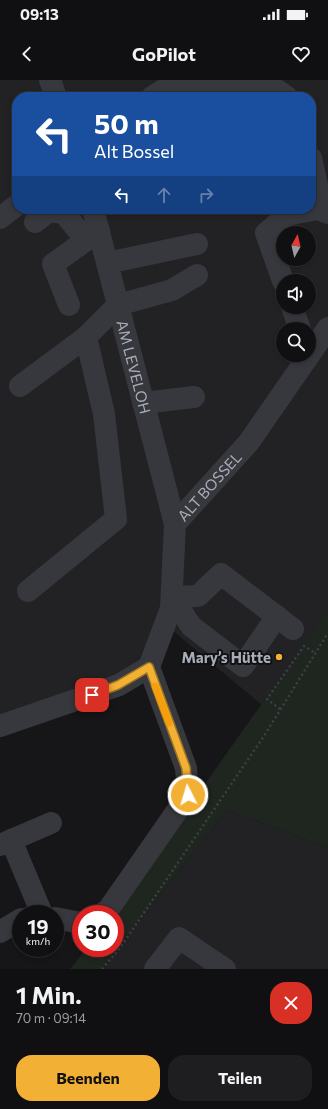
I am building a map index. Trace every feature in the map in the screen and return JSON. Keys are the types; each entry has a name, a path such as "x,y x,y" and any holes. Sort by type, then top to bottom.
{"street":[{"path":"50,80 54,92"},
{"path":"160,92 179,80 240,84 277,90 279,92"},
{"path":"316,185 323,211"},
{"path":"0,218 12,209"},
{"path":"35,222 45,214"},
{"path":"65,214 92,236 53,264 69,305"},
{"name":"AM LEVELOH","path":"93,214 92,236 107,263 175,524"},
{"path":"281,274 266,233 288,215 297,214"},
{"path":"107,263 197,244"},
{"path":"20,386 86,337 118,305 172,290 197,275"},
{"name":"ALT BOSSEL","path":"316,344 328,328"},
{"path":"28,591 116,519 104,414 86,337"},
{"name":"ALT BOSSEL","path":"149,667 171,608 175,524 249,442 304,362"},
{"path":"143,403 194,397"},
{"path":"221,574 285,623 243,666 190,626 172,597 198,596 221,574"},
{"path":"0,726 118,685 149,667 186,768 188,795 111,905"},
{"path":"37,905 5,843 51,823"},
{"path":"0,932 12,925"},
{"path":"155,969 179,938 225,969"}],"path":[{"path":"102,969 120,948 264,736 328,633"},
{"path":"280,709 267,699 304,646 315,653"}],"shaded area":[{"path":"0,80 328,80 328,610 262,705 161,621 141,664 124,677 0,722"},
{"path":"328,610 328,846 326,847 227,810 124,941 124,905 119,905"},
{"path":"227,810 326,847 328,846 328,969 102,969 111,957 124,957 124,941"},
{"path":"80,957 111,957 102,969 70,969"}],"slow traffic":[{"path":"155,686 169,723"}],"place":[{"name":"Mary’s Hütte","path":"279,657"}],"route":[{"path":"92,695 118,685 149,667 186,768 188,795"}]}
